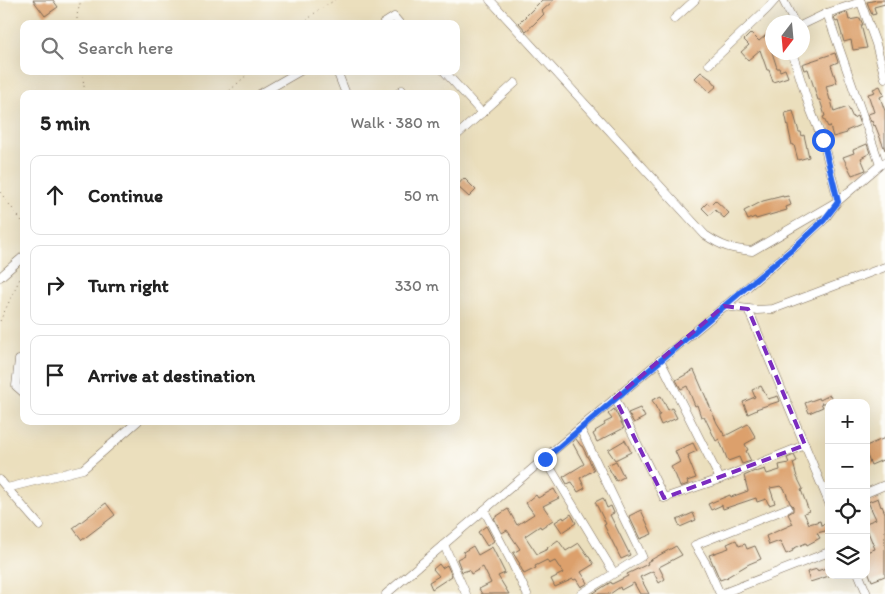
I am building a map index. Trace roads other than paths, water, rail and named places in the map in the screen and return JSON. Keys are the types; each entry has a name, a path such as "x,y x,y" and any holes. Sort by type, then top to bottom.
{"street":[{"path":"490,0 705,235 720,244 737,250 752,251 838,202"},
{"path":"674,19 695,0"},
{"path":"709,64 775,0"},
{"path":"782,0 790,15"},
{"path":"810,21 861,1 876,44 885,78"},
{"path":"386,594 802,240 824,220 838,202 882,163 827,13"},
{"path":"876,44 885,43"},
{"path":"795,60 809,106 823,140 838,202"},
{"path":"267,90 293,75"},
{"path":"339,75 344,90"},
{"path":"448,75 482,113"},
{"path":"460,132 515,83"},
{"path":"0,276 20,259"},
{"path":"724,306 773,310 885,267"},
{"path":"748,309 825,493"},
{"path":"20,360 16,386 20,390"},
{"path":"660,360 720,479"},
{"path":"615,398 664,498 720,479 805,445"},
{"path":"7,488 84,469 134,425"},
{"path":"580,428 642,556 581,594"},
{"path":"545,459 614,573"},
{"path":"0,480 40,526"},
{"path":"870,491 885,485"},
{"path":"788,508 695,545 721,594 825,554"},
{"path":"484,510 527,594"},
{"path":"444,545 466,594"},
{"path":"861,579 867,594"}]}
